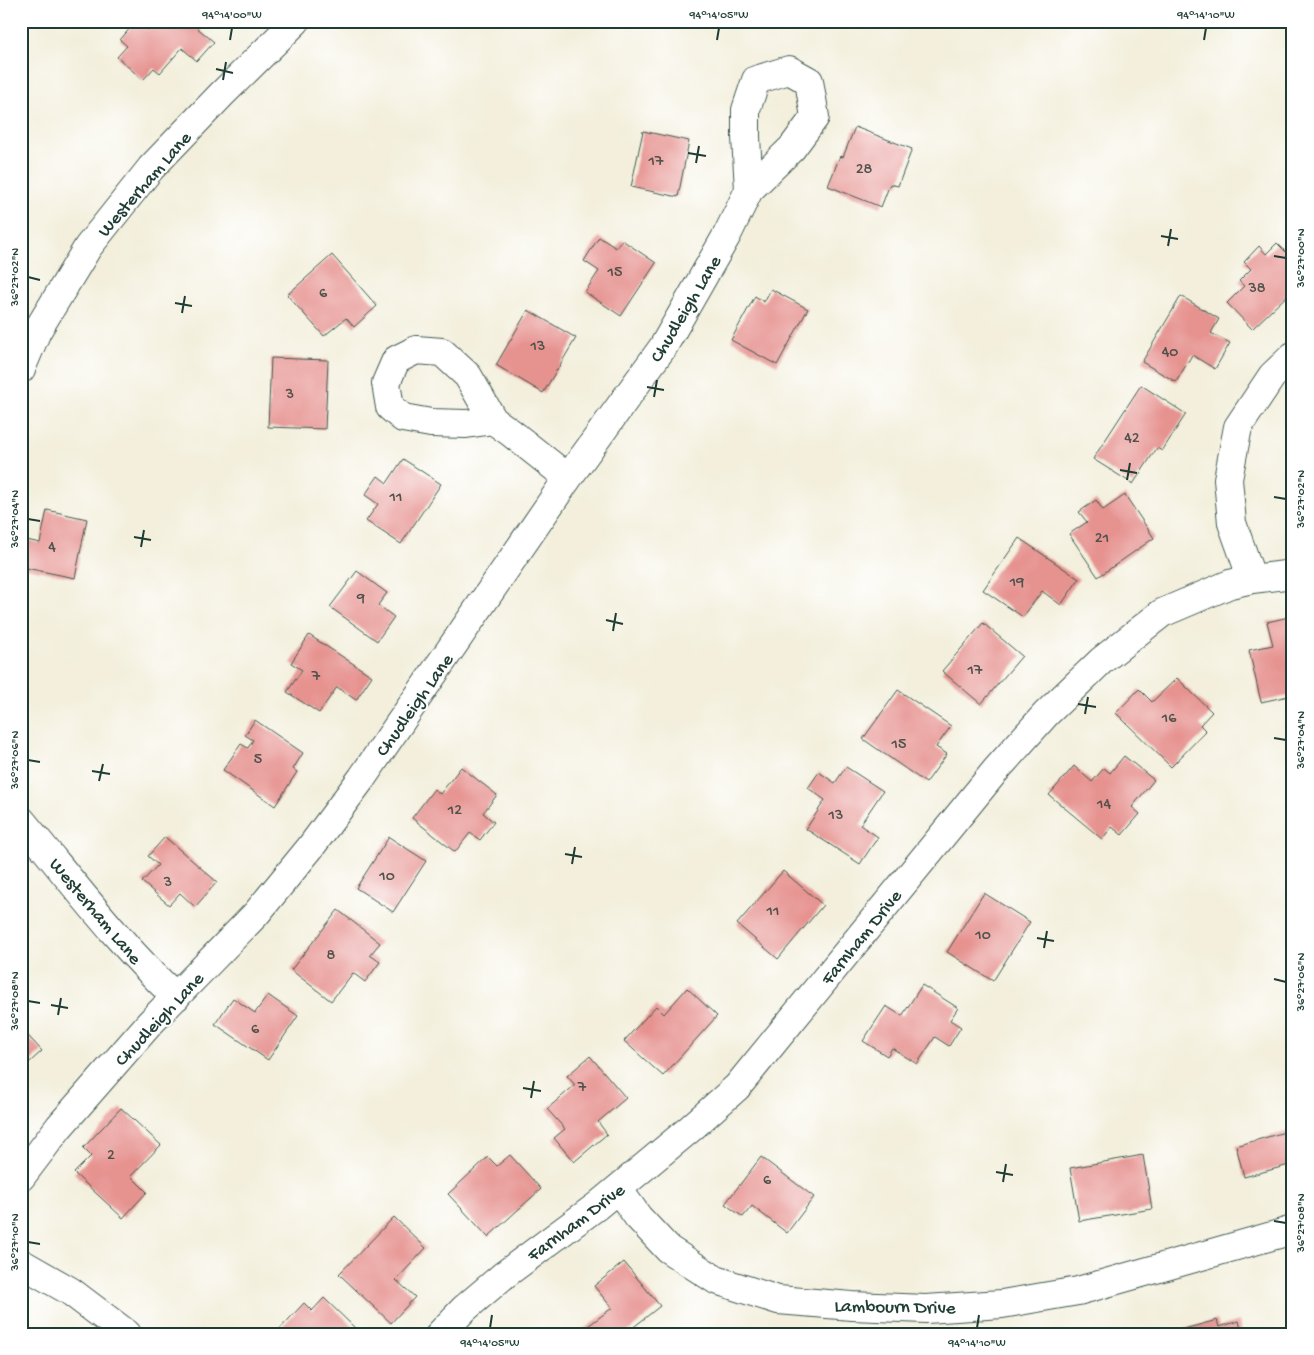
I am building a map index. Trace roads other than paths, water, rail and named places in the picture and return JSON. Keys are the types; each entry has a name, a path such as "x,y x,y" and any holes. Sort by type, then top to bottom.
{"street":[{"name":"Westerham Lane","path":"21,369 37,331 88,247 151,168 296,21"},
{"name":"Chudleigh Lane","path":"21,1177 59,1127 150,1023 256,914 310,848 362,778 568,478 663,347 727,235 749,190"},
{"path":"1252,579 1232,522 1228,479 1238,427 1272,376 1293,356"},
{"path":"493,420 568,478"},
{"name":"Farnham Drive","path":"440,1334 464,1309 504,1275 618,1189 692,1128 737,1087 996,770 1046,714 1101,661 1162,613 1230,584 1293,574"},
{"name":"Westerham Lane","path":"21,820 114,934 156,979 176,997"},
{"name":"Lambourn Drive","path":"618,1189 638,1217 668,1249 716,1280 778,1300 852,1306 926,1309 1021,1301 1078,1291 1293,1230"},
{"path":"21,1263 70,1291 127,1334"}]}
